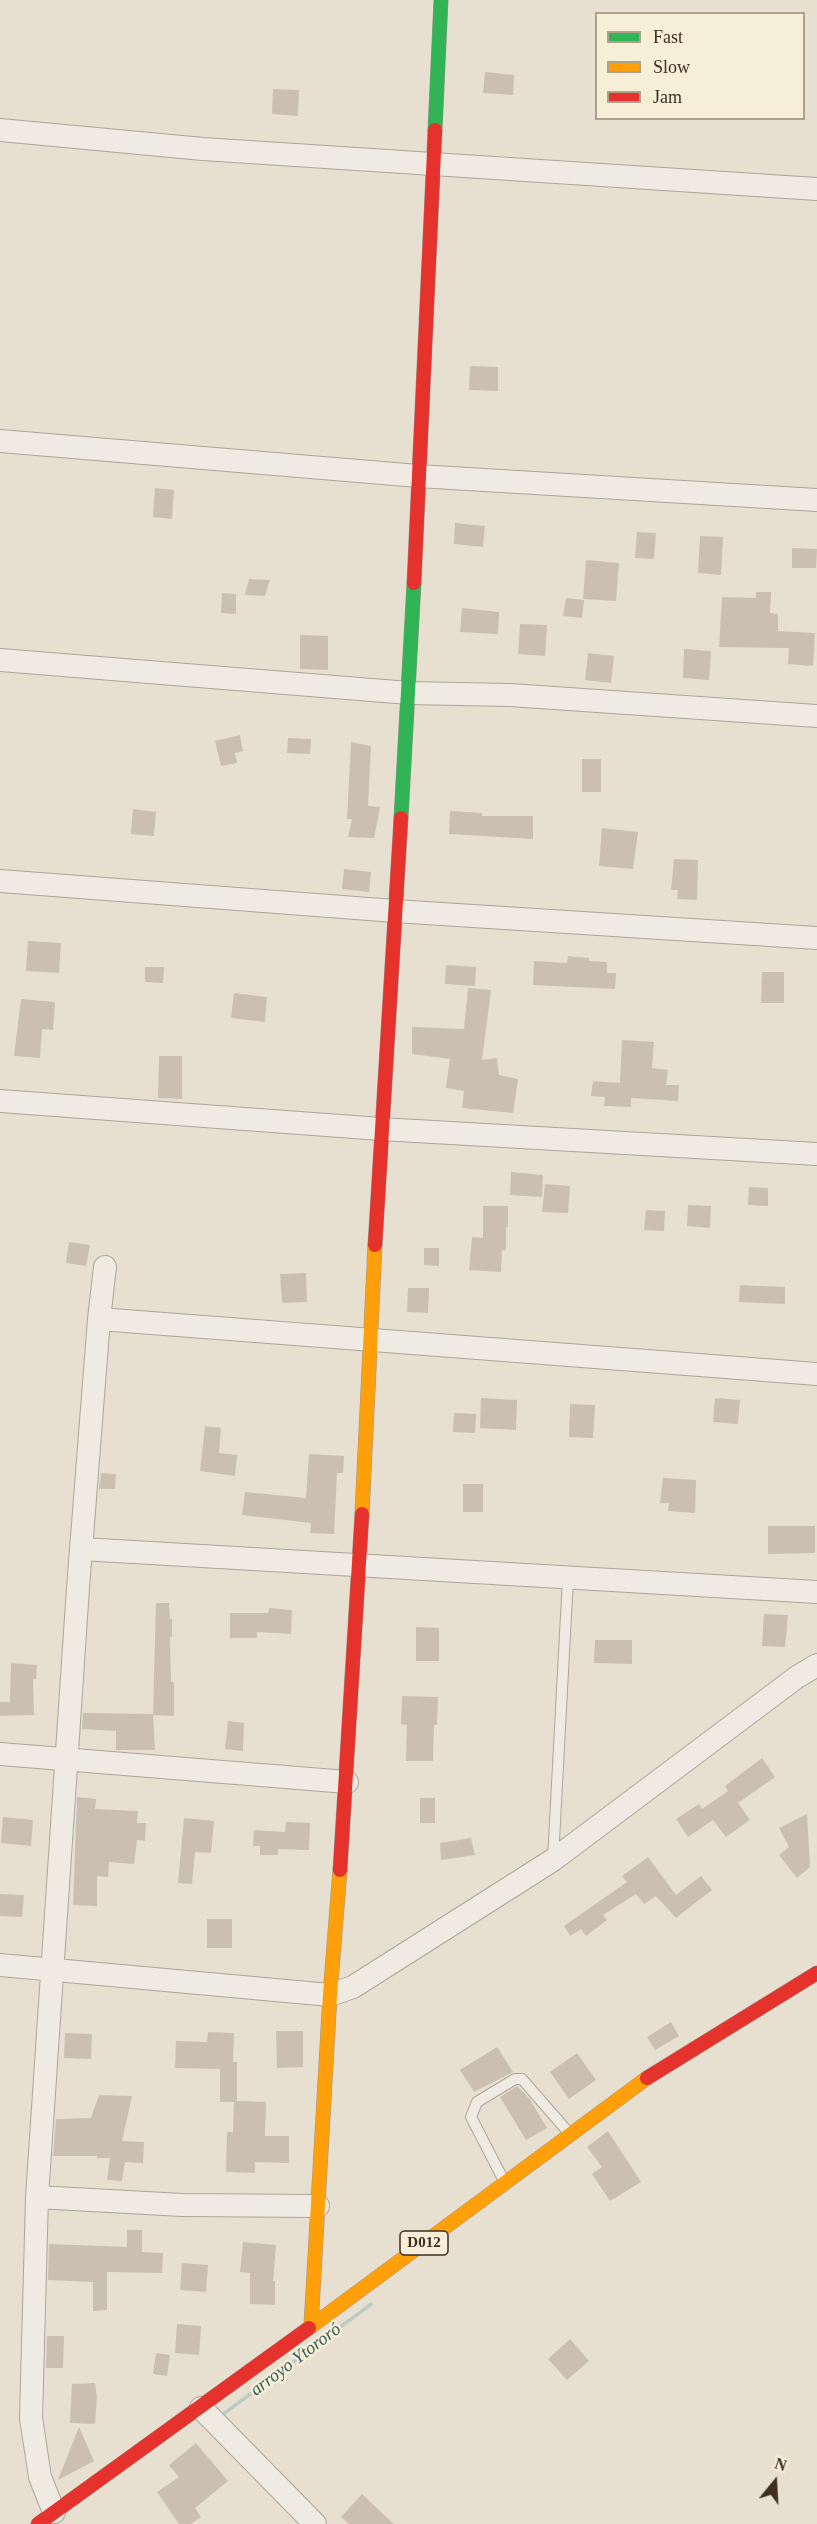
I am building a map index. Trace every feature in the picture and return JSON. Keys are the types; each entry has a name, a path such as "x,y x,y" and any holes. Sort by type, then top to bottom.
{"street":[{"path":"311,2326 330,1995 347,1782 360,1566 369,1340 409,693 441,0"},
{"path":"0,130 203,149 817,189"},
{"path":"0,441 418,476 817,500"},
{"path":"0,660 409,693 510,695 817,716"},
{"path":"0,881 395,911 817,938"},
{"path":"0,1101 381,1129 817,1154"},
{"path":"46,2518 31,2418 37,2197 82,1549 99,1319 105,1268"},
{"path":"99,1319 817,1374"},
{"path":"82,1549 817,1592"},
{"path":"0,1965 330,1995 353,1987 553,1860 797,1677 817,1665"},
{"path":"0,1754 347,1782"},
{"name":"D012","path":"46,2518 201,2408 651,2075 817,1972"},
{"path":"37,2197 182,2205 318,2206"},
{"path":"201,2408 315,2524"}],"lane":[{"path":"553,1860 568,1578"},
{"path":"505,2182 471,2117 477,2102 515,2079 522,2079 570,2134"}],"water":[{"name":"arroyo Ytororó","path":"371,2302 373,2305 221,2418 219,2415"}],"building":[{"path":"485,72 514,75 513,95 483,93"},
{"path":"273,89 299,90 298,116 272,114"},
{"path":"470,366 498,367 498,391 469,390"},
{"path":"155,488 174,490 172,519 153,517"},
{"path":"455,523 485,526 483,547 454,544"},
{"path":"637,532 656,533 654,559 635,558"},
{"path":"700,536 723,537 721,575 698,573"},
{"path":"792,548 817,549 816,568 792,568"},
{"path":"586,560 619,563 616,601 583,599"},
{"path":"249,579 270,580 265,596 245,595"},
{"path":"756,592 771,592 770,613 778,614 778,631 815,633 813,666 788,664 789,648 719,647 722,597 756,598"},
{"path":"222,593 236,594 236,614 221,613"},
{"path":"566,598 584,600 582,618 563,616"},
{"path":"462,608 499,612 498,634 460,632"},
{"path":"520,624 547,625 545,656 518,654"},
{"path":"300,635 328,636 328,670 300,669"},
{"path":"684,649 711,651 709,680 683,678"},
{"path":"588,653 614,656 611,683 585,680"},
{"path":"240,735 243,751 235,753 237,763 221,766 215,741"},
{"path":"288,738 311,739 310,754 287,753"},
{"path":"351,742 371,746 368,806 380,807 374,838 348,837 352,819 347,819"},
{"path":"582,759 601,759 601,792 582,792"},
{"path":"133,809 156,812 154,836 131,834"},
{"path":"450,811 482,813 482,816 533,816 533,839 449,834"},
{"path":"602,828 638,832 633,869 599,866"},
{"path":"674,859 698,860 697,900 677,899 678,890 671,890"},
{"path":"344,869 371,872 369,892 342,889"},
{"path":"28,941 61,943 59,973 26,971"},
{"path":"568,956 607,962 607,973 616,973 615,989 533,985 534,961 567,963"},
{"path":"446,965 476,967 475,986 445,984"},
{"path":"145,967 164,967 163,983 145,982"},
{"path":"762,972 784,972 784,1003 761,1003"},
{"path":"468,988 491,990 482,1060 497,1058 499,1075 518,1079 513,1113 462,1108 464,1091 446,1088 450,1059 412,1054 412,1027 464,1029"},
{"path":"234,993 267,997 265,1022 231,1018"},
{"path":"21,999 55,1002 53,1030 42,1029 40,1058 14,1056"},
{"path":"622,1040 654,1042 652,1068 668,1070 666,1085 679,1085 678,1101 631,1098 631,1107 604,1106 605,1097 591,1096 593,1081 620,1083"},
{"path":"159,1056 182,1056 182,1099 158,1098"},
{"path":"511,1172 543,1175 542,1197 510,1195"},
{"path":"545,1184 570,1186 568,1213 542,1212"},
{"path":"749,1187 768,1188 768,1206 748,1205"},
{"path":"688,1205 711,1206 710,1228 687,1226"},
{"path":"483,1206 508,1206 506,1250 502,1250 501,1272 469,1270 472,1237 483,1238"},
{"path":"646,1210 665,1211 664,1231 644,1230"},
{"path":"69,1242 90,1245 86,1266 66,1263"},
{"path":"424,1248 439,1248 439,1266 424,1265"},
{"path":"306,1273 307,1302 282,1303 280,1274"},
{"path":"740,1285 785,1287 785,1304 739,1302"},
{"path":"408,1288 429,1288 428,1313 407,1312"},
{"path":"481,1398 517,1400 516,1430 480,1428"},
{"path":"715,1398 740,1400 738,1424 713,1422"},
{"path":"570,1404 595,1405 593,1438 569,1437"},
{"path":"454,1413 476,1414 475,1433 453,1432"},
{"path":"205,1426 221,1428 219,1453 237,1455 235,1476 200,1471"},
{"path":"309,1454 344,1456 343,1473 337,1473 334,1534 310,1533 311,1523 242,1515 245,1492 306,1498"},
{"path":"101,1473 116,1474 115,1489 99,1489"},
{"path":"663,1478 696,1480 695,1513 668,1511 669,1503 660,1503"},
{"path":"463,1484 483,1484 483,1512 463,1512"},
{"path":"768,1526 815,1526 815,1553 768,1554"},
{"path":"156,1603 169,1603 170,1619 172,1619 172,1637 170,1637 174,1716 153,1715"},
{"path":"269,1608 292,1610 291,1634 257,1632 257,1638 230,1638 230,1613 268,1613"},
{"path":"764,1614 788,1615 785,1647 762,1646"},
{"path":"416,1627 439,1628 439,1661 416,1661"},
{"path":"595,1640 632,1640 632,1664 594,1663"},
{"path":"11,1663 37,1665 36,1679 33,1679 34,1715 0,1716 0,1702 10,1702"},
{"path":"402,1696 438,1697 437,1725 434,1725 433,1761 406,1761 407,1725 401,1724"},
{"path":"83,1713 153,1714 155,1750 116,1750 116,1731 82,1729"},
{"path":"228,1721 244,1723 243,1751 225,1749"},
{"path":"762,1758 775,1777 738,1803 750,1820 726,1837 713,1820 688,1837 676,1819 699,1804 702,1809 728,1791 725,1786"},
{"path":"77,1797 96,1799 95,1809 138,1811 137,1823 146,1823 145,1841 137,1840 134,1864 109,1862 108,1877 97,1876 97,1906 73,1905"},
{"path":"420,1798 435,1798 435,1823 420,1823"},
{"path":"807,1814 810,1867 797,1878 779,1855 789,1847 779,1828"},
{"path":"3,1817 33,1820 31,1846 1,1843"},
{"path":"184,1818 214,1821 211,1853 195,1852 192,1884 178,1883"},
{"path":"286,1822 310,1823 309,1850 278,1849 278,1855 260,1855 260,1846 253,1846 254,1830 285,1832"},
{"path":"471,1838 475,1855 441,1860 440,1843"},
{"path":"648,1857 676,1895 701,1876 712,1890 676,1918 656,1896 644,1904 636,1894 603,1915 607,1920 586,1936 581,1929 570,1936 564,1926 627,1882 622,1876"},
{"path":"0,1894 24,1895 22,1917 0,1916"},
{"path":"207,1919 232,1919 232,1948 207,1948"},
{"path":"671,2022 679,2036 655,2050 647,2037"},
{"path":"276,2031 303,2031 303,2067 277,2068"},
{"path":"208,2032 234,2033 233,2062 237,2062 237,2101 266,2102 265,2136 289,2136 289,2163 255,2162 255,2173 226,2172 227,2132 233,2132 234,2102 220,2102 220,2069 175,2068 176,2041 207,2042"},
{"path":"65,2033 92,2034 91,2059 64,2058"},
{"path":"497,2047 513,2072 474,2092 460,2070"},
{"path":"577,2053 596,2080 569,2099 550,2072"},
{"path":"517,2086 529,2098 547,2128 526,2140 500,2097"},
{"path":"99,2095 132,2096 122,2141 144,2142 143,2163 125,2162 122,2181 107,2180 110,2158 53,2156 56,2119 91,2118"},
{"path":"608,2131 641,2182 610,2201 592,2174 602,2167 587,2147"},
{"path":"127,2230 142,2230 142,2252 163,2253 162,2273 107,2272 107,2310 93,2311 93,2282 48,2280 49,2244 127,2247"},
{"path":"243,2242 276,2245 273,2281 275,2281 275,2305 250,2304 250,2273 240,2272"},
{"path":"182,2263 208,2265 206,2292 180,2290"},
{"path":"177,2324 201,2326 199,2355 175,2353"},
{"path":"47,2336 64,2336 63,2368 46,2368"},
{"path":"570,2339 589,2361 567,2380 548,2359"},
{"path":"156,2353 170,2355 167,2376 153,2374"},
{"path":"95,2383 97,2397 95,2424 70,2423 72,2384"},
{"path":"79,2427 94,2461 58,2480"},
{"path":"196,2443 228,2481 195,2508 201,2517 191,2524 179,2524 157,2492 179,2477 169,2465"},
{"path":"362,2494 394,2524 349,2524 341,2517"}],"traffic: fast":[{"path":"435,130 441,0"},
{"path":"401,818 414,583"}],"traffic: slow":[{"path":"362,1514 375,1245"},
{"path":"311,2326 330,1995 340,1870"},
{"path":"309,2328 647,2078"}],"traffic: jam":[{"path":"414,583 435,130"},
{"path":"375,1245 401,818"},
{"path":"340,1870 362,1514"},
{"path":"647,2078 817,1973"},
{"path":"38,2524 309,2328"}]}
